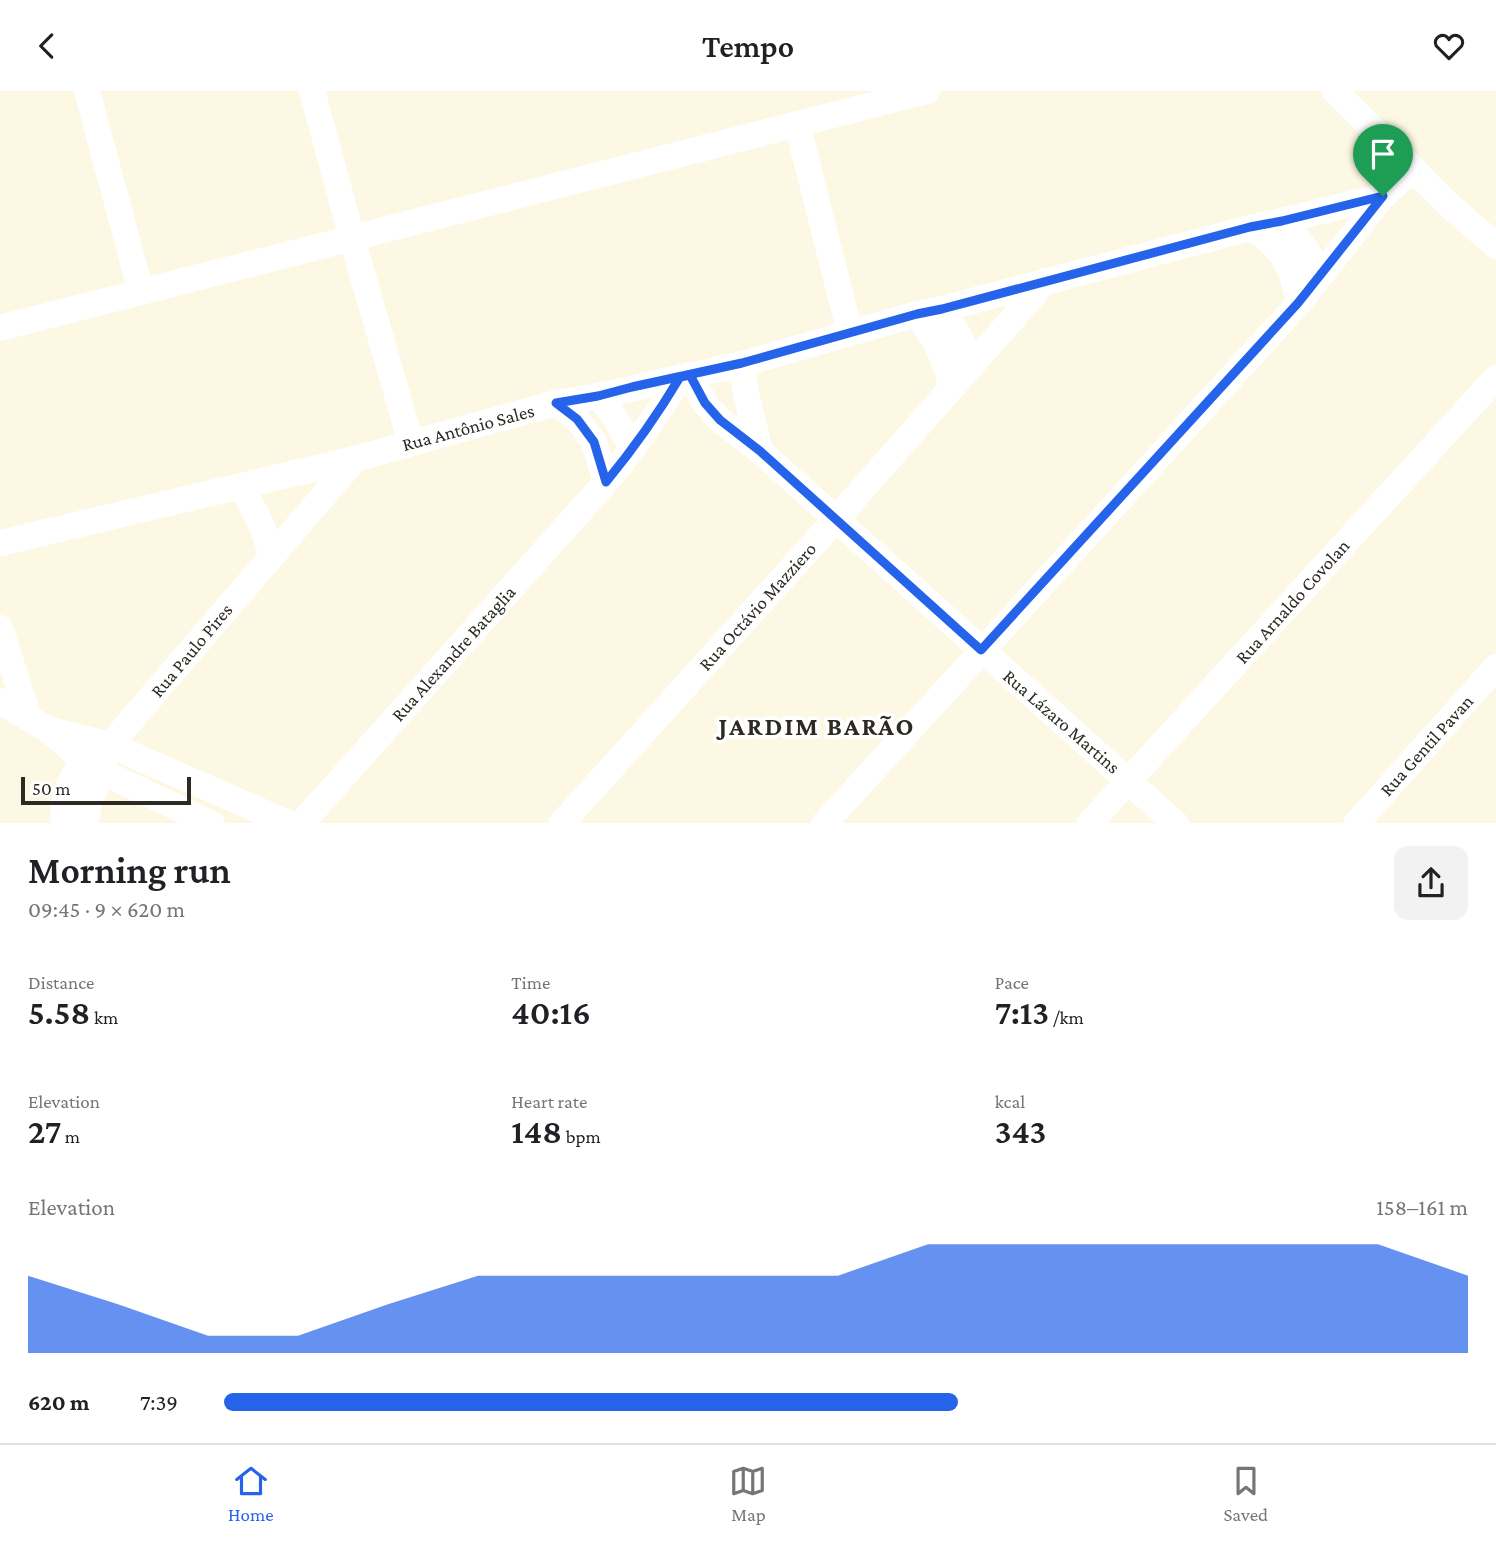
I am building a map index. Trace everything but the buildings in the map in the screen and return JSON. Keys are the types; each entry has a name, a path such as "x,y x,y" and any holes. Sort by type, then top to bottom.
{"street":[{"path":"87,91 141,292"},
{"path":"312,91 411,443"},
{"path":"0,328 927,91"},
{"path":"1335,91 1448,204 1496,246"},
{"path":"797,124 850,333"},
{"name":"Rua Antônio Sales","path":"0,543 355,459 556,403 742,363 1250,227 1383,196 1414,169"},
{"path":"825,823 1298,303 1383,196"},
{"path":"1282,221 1298,237 1321,275"},
{"path":"1250,227 1264,236 1289,265 1295,280 1298,303"},
{"name":"Rua Octávio Mazziero","path":"562,823 1046,281"},
{"path":"929,312 957,332 972,363"},
{"path":"929,312 951,387"},
{"path":"742,363 760,451"},
{"name":"Rua Lázaro Martins","path":"685,376 720,420 760,451 1175,823"},
{"name":"Rua Alexandre Bataglia","path":"302,823 606,482 685,376"},
{"name":"Rua Arnaldo Covolan","path":"1090,823 1496,378"},
{"path":"598,396 614,416 633,449"},
{"path":"556,403 577,419 594,442 606,482"},
{"name":"Rua Paulo Pires","path":"110,745 355,459"},
{"path":"242,486 261,524 272,555"},
{"path":"0,628 38,724"},
{"name":"Rua Gentil Pavan","path":"1357,823 1496,667"},
{"path":"0,701 38,724 94,767 210,823"},
{"path":"38,724 110,745 288,823"},
{"path":"85,823 94,767 110,745"},
{"path":"64,823 66,792 74,775 94,767"}],"district":[{"name":"JARDIM BARÃO","path":"817,726"}],"route":[{"path":"1383,196 1298,303 981,650 760,451 720,420 705,403 690,375 680,377 633,449 606,482 594,442 577,419 556,403 742,363 1250,227 1383,196"}]}
